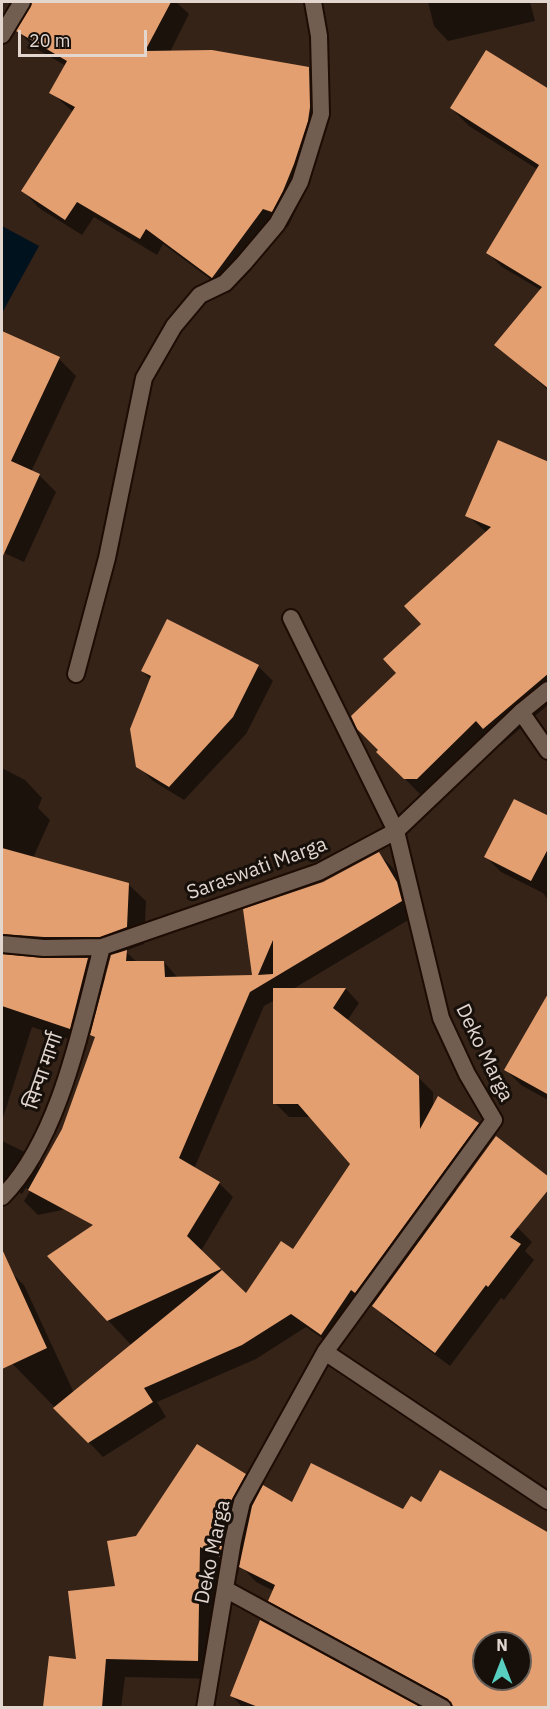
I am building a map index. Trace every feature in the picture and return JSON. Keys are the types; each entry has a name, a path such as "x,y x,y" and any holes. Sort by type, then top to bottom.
{"street":[{"path":"2,34 22,2"},
{"path":"76,674 107,558 144,378 174,326 200,295 225,283 244,263 277,224 300,182 321,114 319,36 313,2"},
{"path":"291,618 396,831"},
{"name":"Saraswati Marga","path":"2,944 44,948 102,947 319,872 396,831 521,712 549,690"},
{"path":"521,712 549,751"},
{"name":"Deko Marga","path":"205,1707 233,1541 243,1502 325,1352 494,1120 467,1074 441,1018 396,831"},
{"name":"सिन्पा मार्गा","path":"2,1197 27,1167 46,1131 75,1051 102,947"},
{"path":"325,1352 549,1501"},
{"path":"225,1589 443,1707"}],"water":[{"path":"2,226 39,246 2,313"}],"building":[{"path":"32,2 171,2 145,51 212,50 309,67 308,121 283,191 272,212 263,209 212,278 146,229 140,239 77,202 65,220 21,191 75,107 49,93 67,61 16,31"},
{"path":"486,50 549,89 549,389 494,345 542,287 486,253 539,165 450,108"},
{"path":"2,331 60,357 11,461 40,474 2,558"},
{"path":"498,440 549,462 549,673 483,729 476,721 417,779 404,779 376,752 378,750 357,729 351,716 396,673 383,659 421,624 404,606 491,527 465,516"},
{"path":"167,619 259,665 233,717 169,787 136,767 130,729 151,676 141,671"},
{"path":"514,799 549,816 549,847 531,881 484,857"},
{"path":"2,848 129,883 127,927 100,937 2,934"},
{"path":"379,852 397,882 402,901 250,992 179,1158 220,1182 187,1236 221,1269 107,1321 47,1256 93,1225 28,1190 62,1129 95,1037 90,1035 111,955 127,950 126,961 164,961 165,977 252,975 243,909 323,882","holes":["273,940 273,974 258,975"]},
{"path":"2,954 44,958 88,958 70,1029 2,1006"},
{"path":"273,988 346,988 333,1008 419,1076 420,1129 438,1096 479,1123 355,1293 351,1290 321,1335 291,1314 242,1345 144,1388 153,1402 88,1443 53,1408 222,1270 246,1293 281,1241 293,1249 350,1164 298,1104 273,1104"},
{"path":"549,992 549,1095 504,1070"},
{"path":"496,1136 549,1177 549,1189 510,1237 521,1244 488,1287 486,1285 435,1353 372,1306"},
{"path":"2,1249 47,1348 2,1369"},
{"path":"197,1444 246,1474 232,1499 220,1557 200,1547 198,1661 106,1659 102,1707 43,1707 49,1656 76,1659 68,1591 115,1586 107,1541 136,1536"},
{"path":"311,1463 403,1509 411,1496 421,1502 440,1470 549,1533 549,1707 453,1707 448,1699 268,1601 275,1585 239,1567 252,1506 263,1485 292,1502"},
{"path":"260,1620 420,1707 258,1707 230,1696"}]}
